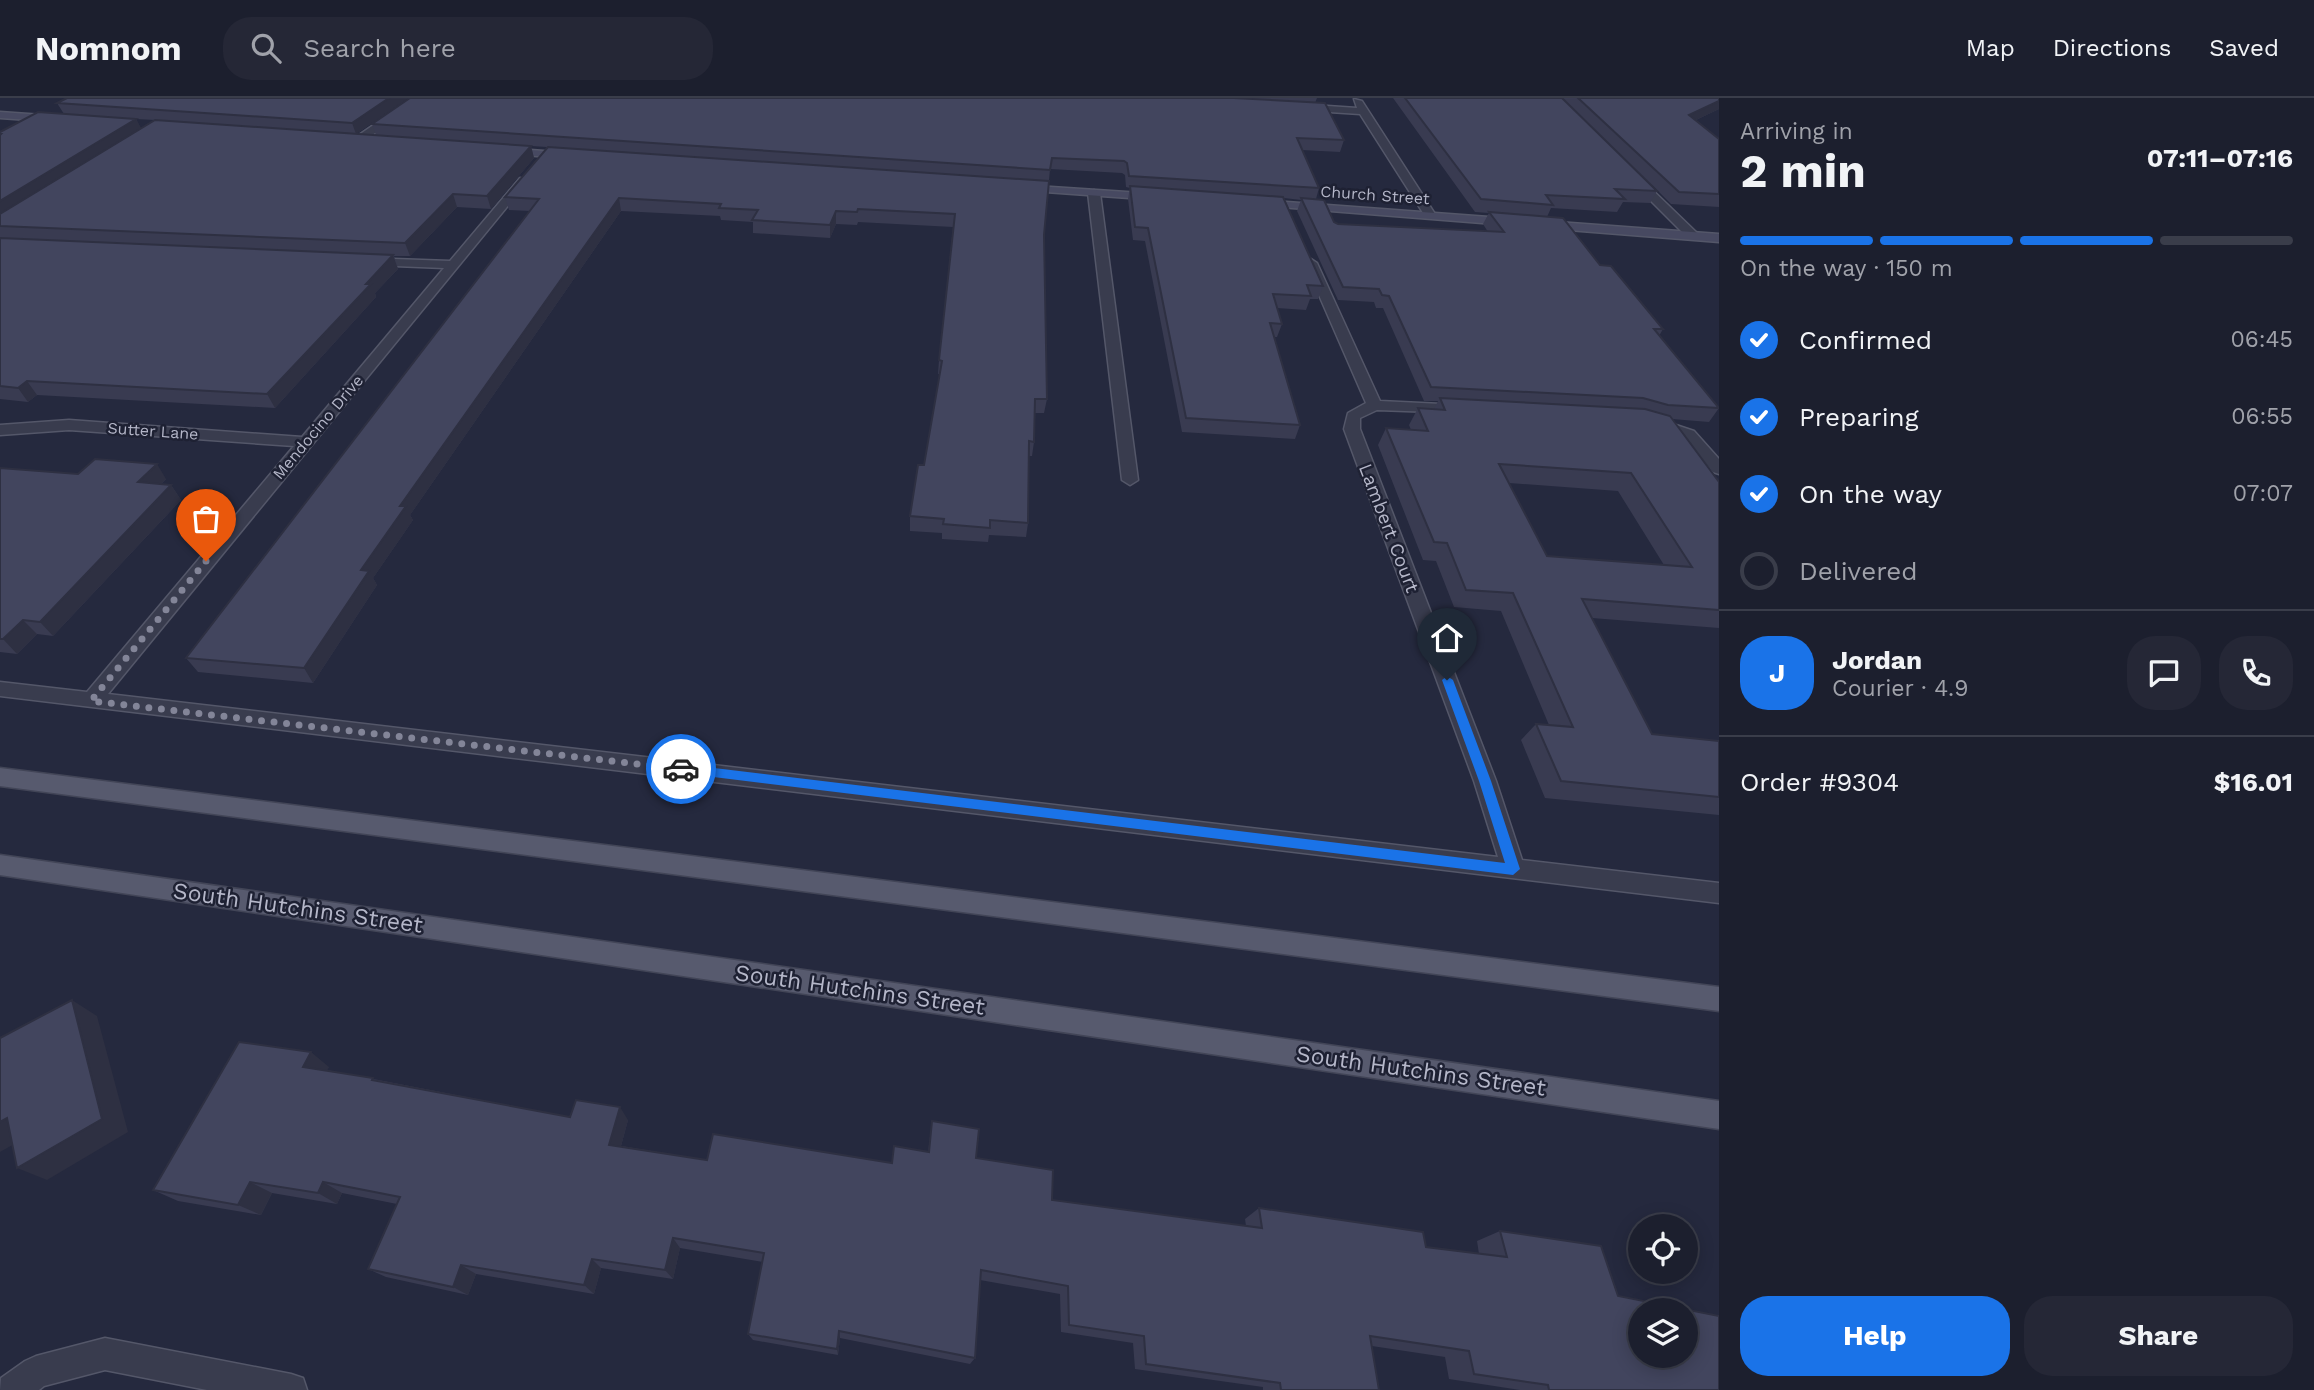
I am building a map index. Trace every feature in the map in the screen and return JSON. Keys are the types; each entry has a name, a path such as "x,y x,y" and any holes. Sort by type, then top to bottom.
{"main road":[{"path":"0,777 1719,999"},
{"name":"South Hutchins Street","path":"0,865 1719,1115"}],"street":[{"path":"357,141 419,98"},
{"path":"1355,98 1429,214"},
{"path":"1280,106 1363,111"},
{"path":"0,115 67,120"},
{"path":"344,140 371,142"},
{"path":"492,150 587,157"},
{"name":"Mendocino Drive","path":"91,701 546,154"},
{"path":"1622,166 1693,236"},
{"path":"1012,187 1163,197"},
{"path":"1094,193 1130,480"},
{"name":"Church Street","path":"1245,202 1719,238"},
{"path":"1286,205 1294,222"},
{"path":"1308,256 1374,405 1481,410"},
{"path":"356,260 452,265"},
{"name":"Lambert Court","path":"1374,405 1353,416 1352,429 1485,781 1513,869"},
{"path":"1645,421 1668,426 1689,435 1719,469"},
{"name":"Sutter Lane","path":"0,430 69,425 305,442"},
{"path":"0,689 1719,893"},
{"path":"13,1390 36,1372 105,1354 291,1390"}],"building":[{"path":"67,98 389,98 352,123 57,103"},
{"path":"410,98 1234,98 1325,103 1344,140 1297,138 1319,188 1129,176 1127,163 1124,161 1052,158 1050,170 372,124"},
{"path":"1405,98 1562,98 1657,191 1615,189 1625,199 1546,195 1553,205 1481,199"},
{"path":"1578,98 1719,98 1719,101 1689,115 1719,139 1719,194 1679,192"},
{"path":"38,112 136,119 0,201 0,132"},
{"path":"155,120 531,146 487,196 453,194 405,243 0,226 0,214"},
{"path":"548,147 1049,181 1044,235 1047,399 1035,399 1034,442 1029,441 1028,523 990,520 990,528 943,524 944,519 910,516 918,465 924,465 942,361 939,360 955,214 858,209 857,212 836,211 830,225 752,220 758,210 719,208 721,204 619,198 400,506 406,506 361,570 369,571 304,668 186,658 539,199 505,197"},
{"path":"1130,186 1283,197 1323,286 1307,285 1311,296 1273,294 1282,324 1270,323 1300,425 1186,418 1148,228 1135,227"},
{"path":"1301,198 1324,200 1334,222 1338,224 1504,232 1489,212 1563,218 1600,265 1611,266 1663,329 1654,329 1719,408 1668,405 1643,398 1431,387 1389,296 1382,295 1379,289 1343,287"},
{"path":"0,238 393,255 366,284 371,284 267,394 27,381 18,388 0,386"},
{"path":"1440,398 1645,409 1670,416 1719,482 1719,610 1582,599 1652,734 1719,741 1719,797 1561,781 1536,724 1573,727 1513,593 1466,590 1447,543 1434,542 1386,428 1428,431 1418,408 1445,410","holes":["1499,464 1631,473 1692,567 1547,556"]},
{"path":"95,459 157,464 138,482 171,485 40,622 23,620 0,639 0,468 78,474"},
{"path":"72,1000 102,1119 17,1168 7,1118 0,1122 0,1038"},
{"path":"239,1042 311,1052 303,1067 570,1117 576,1100 620,1107 609,1145 707,1160 713,1134 892,1163 894,1146 929,1152 932,1121 979,1129 976,1158 1053,1170 1052,1200 1262,1228 1259,1208 1423,1232 1426,1247 1507,1257 1500,1231 1601,1246 1618,1296 1628,1298 1628,1368 1698,1368 1698,1312 1719,1316 1719,1390 1549,1390 1548,1385 1474,1374 1469,1351 1370,1336 1379,1390 1281,1390 1280,1383 1146,1364 1144,1336 1069,1325 1068,1286 981,1270 975,1358 839,1331 837,1349 748,1334 764,1253 673,1238 665,1270 592,1259 584,1285 461,1265 453,1287 368,1269 400,1197 323,1182 318,1193 250,1182 238,1205 153,1190"}],"way so far":[{"path":"206,561 91,701 681,769"}],"route":[{"path":"681,769 1513,869 1485,781 1447,680"}]}
